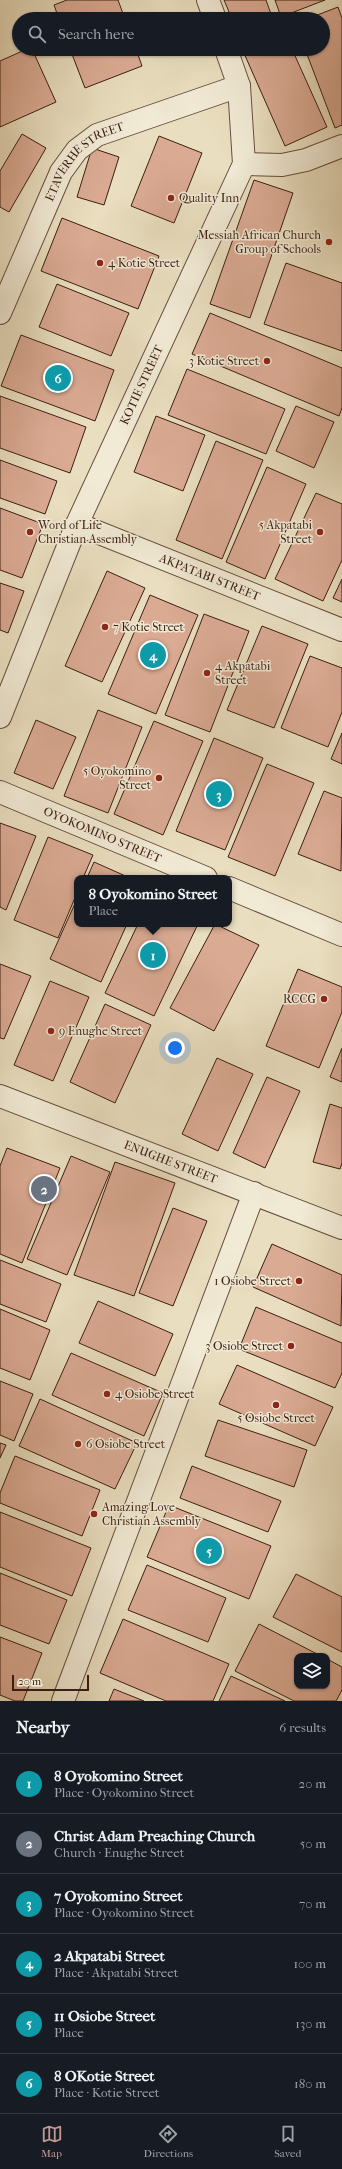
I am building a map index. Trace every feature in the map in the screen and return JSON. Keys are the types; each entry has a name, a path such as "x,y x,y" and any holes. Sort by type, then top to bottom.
{"street":[{"path":"208,0 212,12"},
{"name":"KOTIE STREET","path":"0,717 77,524 244,164 239,86 228,56"},
{"name":"ETAVERHE STREET","path":"0,313 61,172 77,150 97,135 239,86"},
{"path":"244,164 282,165 306,160 342,146"},
{"name":"AKPATABI STREET","path":"77,524 342,630"},
{"name":"OYOKOMINO STREET","path":"0,792 199,875"},
{"path":"232,889 342,935"},
{"name":"ENUGHE STREET","path":"0,1096 342,1228"},
{"path":"63,1701 254,1193"}],"building":[{"path":"67,0 118,0 122,12 56,12 54,5"},
{"path":"224,0 266,0 270,12 229,12"},
{"path":"275,0 325,0 294,12 279,12"},
{"path":"338,7 342,18 342,125 335,128 308,56 330,56 330,12 325,12"},
{"path":"12,56 35,56 56,102 0,127 0,61"},
{"path":"73,56 138,56 142,66 85,88"},
{"path":"245,56 295,56 327,127 285,146"},
{"path":"22,134 46,148 9,212 0,207 0,171"},
{"path":"159,136 202,153 174,223 131,206"},
{"path":"92,148 119,157 104,205 77,197"},
{"path":"254,180 293,193 250,318 210,304"},
{"name":"4 Kotie Street","path":"62,218 159,256 138,309 41,271"},
{"path":"286,263 342,283 342,351 264,324"},
{"path":"57,284 129,313 111,356 39,327"},
{"name":"3 Kotie Street","path":"210,313 342,368 342,408 339,416 192,354"},
{"path":"21,335 114,370 95,421 1,386"},
{"path":"187,369 285,409 266,454 168,415"},
{"path":"0,396 86,427 70,473 0,448"},
{"path":"296,406 334,422 314,468 276,451"},
{"path":"156,416 205,435 183,491 134,472"},
{"path":"216,441 263,460 222,559 176,540"},
{"path":"0,460 57,481 45,514 0,498"},
{"path":"267,467 306,484 265,579 226,562"},
{"name":"5 Akpatabi Street","path":"316,493 342,504 342,560 323,601 275,579"},
{"path":"0,508 43,524 22,578 0,570"},
{"name":"7 Kotie Street","path":"107,571 145,588 102,682 65,666"},
{"path":"342,579 342,602 333,598"},
{"path":"0,583 24,591 8,633 0,630"},
{"path":"150,595 198,615 156,714 108,694"},
{"name":"4 Akpatabi Street","path":"204,614 249,631 210,732 165,715"},
{"path":"262,626 308,644 274,728 227,710"},
{"path":"310,656 342,668 342,712 328,747 281,728"},
{"path":"98,710 142,727 108,813 64,796"},
{"path":"36,720 76,737 53,789 14,773"},
{"name":"5 Oyokomino Street","path":"154,721 203,741 163,835 114,814"},
{"path":"342,733 342,764 331,759"},
{"path":"214,738 263,758 225,850 176,831"},
{"path":"267,764 314,783 275,876 228,857"},
{"path":"324,791 342,798 341,871 298,854"},
{"path":"0,823 36,836 6,910 0,907"},
{"path":"48,837 93,855 84,875 74,875 74,900 58,938 14,920"},
{"path":"94,862 123,875 88,875"},
{"path":"74,906 74,927 126,927 101,982 50,959"},
{"path":"137,927 197,927 154,1016 105,993"},
{"path":"213,927 221,927 259,945 214,1031 170,1008"},
{"path":"0,964 31,976 4,1039 0,1038"},
{"path":"298,969 342,987 342,1012 319,1068 266,1046"},
{"name":"9 Enughe Street","path":"50,981 89,997 53,1081 14,1065"},
{"path":"105,1004 151,1025 115,1103 70,1082"},
{"path":"342,1048 342,1082 330,1077"},
{"path":"217,1058 253,1074 218,1151 182,1134"},
{"path":"267,1077 300,1091 265,1168 233,1153"},
{"path":"330,1104 342,1108 342,1163 340,1169 313,1162"},
{"path":"7,1148 60,1168 22,1263 0,1254 0,1166"},
{"path":"71,1156 110,1172 67,1275 27,1259"},
{"path":"115,1162 175,1183 134,1296 74,1275"},
{"path":"173,1208 207,1221 173,1306 139,1293"},
{"name":"1 Osiobe Street","path":"272,1244 342,1275 341,1326 253,1287"},
{"path":"0,1260 61,1284 46,1322 0,1304"},
{"path":"98,1301 173,1334 155,1376 79,1343"},
{"name":"3 Osiobe Street","path":"256,1307 342,1343 342,1373 335,1388 239,1349"},
{"path":"0,1309 50,1330 30,1380 0,1368"},
{"name":"4 Osiobe Street","path":"71,1353 163,1393 144,1436 52,1395"},
{"name":"5 Osiobe Street","path":"237,1365 333,1407 315,1446 219,1404"},
{"path":"0,1381 33,1394 14,1441 0,1435"},
{"name":"6 Osiobe Street","path":"40,1399 137,1443 115,1489 19,1446"},
{"path":"218,1420 307,1450 294,1487 205,1456"},
{"path":"0,1443 6,1445 0,1458"},
{"path":"15,1456 100,1490 82,1536 0,1503 0,1493"},
{"path":"192,1466 281,1501 268,1532 180,1498"},
{"path":"169,1505 271,1546 249,1599 147,1557"},
{"path":"0,1512 91,1548 72,1596 0,1567"},
{"path":"147,1565 226,1598 208,1642 128,1610"},
{"path":"0,1573 67,1600 49,1644 0,1625"},
{"path":"296,1574 342,1597 342,1652 273,1617"},
{"path":"123,1619 229,1664 213,1701 166,1701 100,1673"},
{"path":"259,1624 315,1653 294,1653 294,1689 330,1689 330,1661 342,1667 342,1690 336,1701 294,1701 235,1671"},
{"path":"0,1637 42,1653 23,1701 15,1701 0,1695"},
{"path":"231,1676 285,1701 219,1701"},
{"path":"114,1689 144,1701 109,1701"}],"place":[{"name":"Quality Inn","path":"171,198"},
{"name":"Messiah African Church Group of Schools","path":"329,242"},
{"name":"4 Kotie Street","path":"100,263"},
{"name":"3 Kotie Street","path":"267,361"},
{"name":"8 OKotie Street","path":"58,378"},
{"name":"Word of Life Christian Assembly","path":"30,532"},
{"name":"5 Akpatabi Street","path":"320,532"},
{"name":"7 Kotie Street","path":"105,627"},
{"name":"2 Akpatabi Street","path":"153,655"},
{"name":"4 Akpatabi Street","path":"207,673"},
{"name":"5 Oyokomino Street","path":"159,778"},
{"name":"7 Oyokomino Street","path":"219,794"},
{"name":"8 Oyokomino Street","path":"153,955"},
{"name":"RCCG","path":"324,999"},
{"name":"9 Enughe Street","path":"51,1031"},
{"name":"Christ Adam Preaching Church","path":"44,1189"},
{"name":"1 Osiobe Street","path":"299,1281"},
{"name":"3 Osiobe Street","path":"291,1346"},
{"name":"4 Osiobe Street","path":"107,1394"},
{"name":"5 Osiobe Street","path":"276,1405"},
{"name":"6 Osiobe Street","path":"78,1444"},
{"name":"Amazing Love Christian Assembly","path":"94,1514"},
{"name":"11 Osiobe Street","path":"209,1551"}]}
